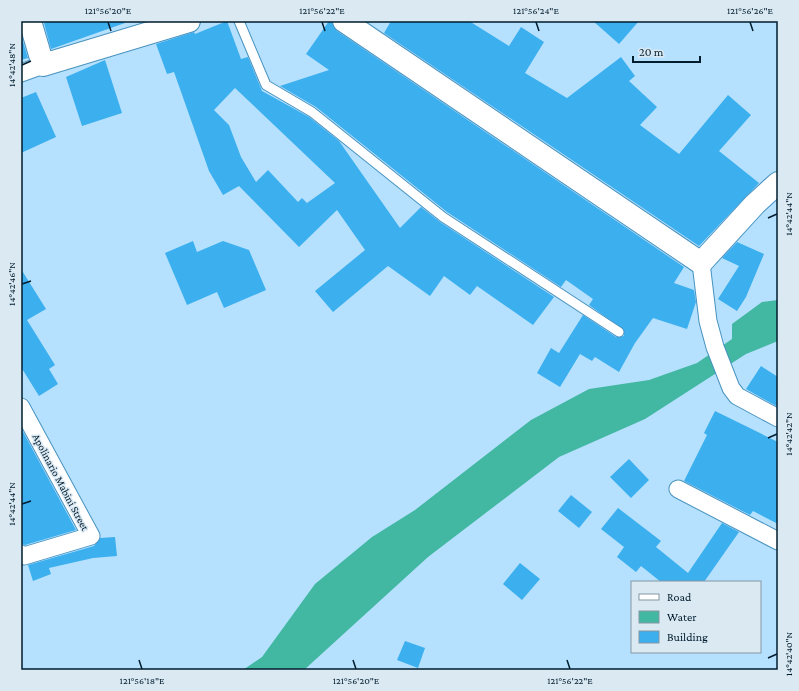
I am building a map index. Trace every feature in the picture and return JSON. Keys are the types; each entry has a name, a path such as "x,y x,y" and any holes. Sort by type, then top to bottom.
{"street":[{"path":"30,21 43,65"},
{"path":"21,73 145,27 189,21"},
{"path":"344,21 701,263 708,321 715,347 731,388 737,396 778,418"},
{"path":"701,263 755,204 778,183"},
{"name":"Apolinario Mabini Street","path":"21,407 90,536 24,556 21,554"},
{"path":"678,489 778,541"}],"lane":[{"path":"239,21 266,85 312,112 443,217 619,332"}],"water":[{"path":"778,300 778,341 746,354 645,419 559,457 428,557 304,670 243,670 262,657 315,584 372,537 415,510 531,420 589,389 649,380 697,363 732,339 732,324 762,302"}],"building":[{"path":"50,21 124,21 125,23 51,49 44,23"},
{"path":"227,21 241,59 248,57 262,91 309,117 339,141 400,228 421,207 440,222 554,297 533,325 477,286 470,295 444,276 430,296 388,266 333,312 315,291 365,250 337,210 299,247 239,186 223,195 209,171 174,72 167,74 156,44 194,32 195,34","holes":["235,88 335,183 307,203 302,198 298,202 268,170 256,182 241,157 229,125 214,110"]},
{"path":"329,21 332,22 337,31 684,267 674,283 694,290 696,302 687,329 653,318 635,343 619,372 595,357 592,361 580,354 560,387 537,373 551,348 559,353 583,315 616,337 624,336 624,330 589,305 593,299 566,280 561,287 447,212 316,107 280,86 329,70 306,54"},
{"path":"391,21 469,21 509,46 521,27 544,42 525,73 567,98 621,57 635,76 629,81 657,107 640,125 679,154 728,95 751,115 719,151 759,183 699,246 384,33"},
{"path":"593,21 639,21 619,44"},
{"path":"21,35 28,58 21,60"},
{"path":"105,60 122,113 82,126 66,77"},
{"path":"36,92 56,137 21,153 21,98"},
{"path":"193,241 197,252 223,241 249,250 266,290 224,308 217,292 187,305 165,253"},
{"path":"737,242 764,254 746,297 737,311 718,299 739,266 722,258"},
{"path":"21,269 46,309 27,320 55,365 49,369 58,384 39,396 21,367"},
{"path":"761,366 778,377 778,407 746,389"},
{"path":"715,411 778,442 778,524 753,511 750,515 684,481 707,435 704,433"},
{"path":"21,428 76,530 25,545 21,544"},
{"path":"629,459 649,480 631,498 610,477"},
{"path":"571,495 592,512 579,528 558,511"},
{"path":"618,508 661,541 656,547 688,573 722,523 739,532 705,581 660,581 641,566 636,572 617,557 624,547 601,529"},
{"path":"115,537 117,556 93,558 49,568 51,574 33,581 28,565 94,546 100,538"},
{"path":"520,563 540,579 522,600 503,584"},
{"path":"405,641 425,648 418,668 397,660"}]}
